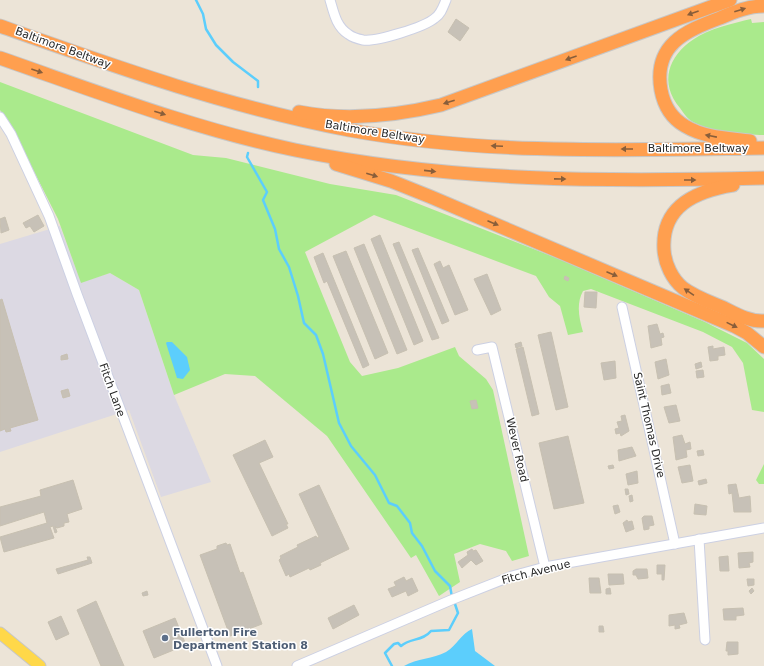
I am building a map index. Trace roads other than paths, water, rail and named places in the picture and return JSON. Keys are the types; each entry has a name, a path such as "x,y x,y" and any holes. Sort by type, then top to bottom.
{"highway":[{"path":"62,48 173,80 281,108 328,115 368,116 418,110 441,105 730,0"},
{"path":"764,6 755,6 740,10 683,33 667,50 661,67 660,76 664,105 676,120 685,126 705,135 764,143"},
{"name":"Baltimore Beltway","path":"0,26 224,102 305,121 394,137 452,144 509,147 764,148"},
{"path":"0,58 168,116 214,130 295,150 389,167 509,178 764,180"},
{"path":"295,150 391,181 431,197 721,320 747,333 764,347"},
{"path":"764,180 720,187 692,197 683,203 670,220 665,231 664,244 665,257 668,267 682,287 696,296 746,318 764,320"}],"main road":[{"path":"0,634 40,666"}],"street":[{"path":"330,0 336,20 343,30 356,38 371,40 419,27 429,22 442,11 446,0"},
{"name":"Fitch Lane","path":"0,117 37,188 51,222 217,666"},
{"name":"Saint Thomas Drive","path":"622,307 675,544"},
{"name":"Wever Road","path":"477,350 492,347 497,361 545,567"},
{"name":"Fitch Avenue","path":"297,666 460,596 512,576 545,567 764,528"},
{"path":"699,539 705,640"}],"water":[{"path":"172,342 187,357 190,370 183,379 177,378 166,343"},
{"path":"472,629 475,651 495,666 404,666 414,661 446,652 465,633"}],"waterway":[{"path":"196,0 203,14 206,29 216,45 233,62 258,81 258,87"},
{"path":"248,153 247,157 267,192 263,200 275,229 279,249 289,267 304,323 316,335 323,354 339,423 351,446 375,475 389,503 397,506 410,523 412,533 422,546 435,571 450,586 452,597"},
{"path":"392,666 385,653 394,644 398,643 401,646 405,643 420,638 431,631 449,630 458,613 454,601"}],"place":[{"name":"Fullerton Fire Department Station 8","path":"165,638"}]}
